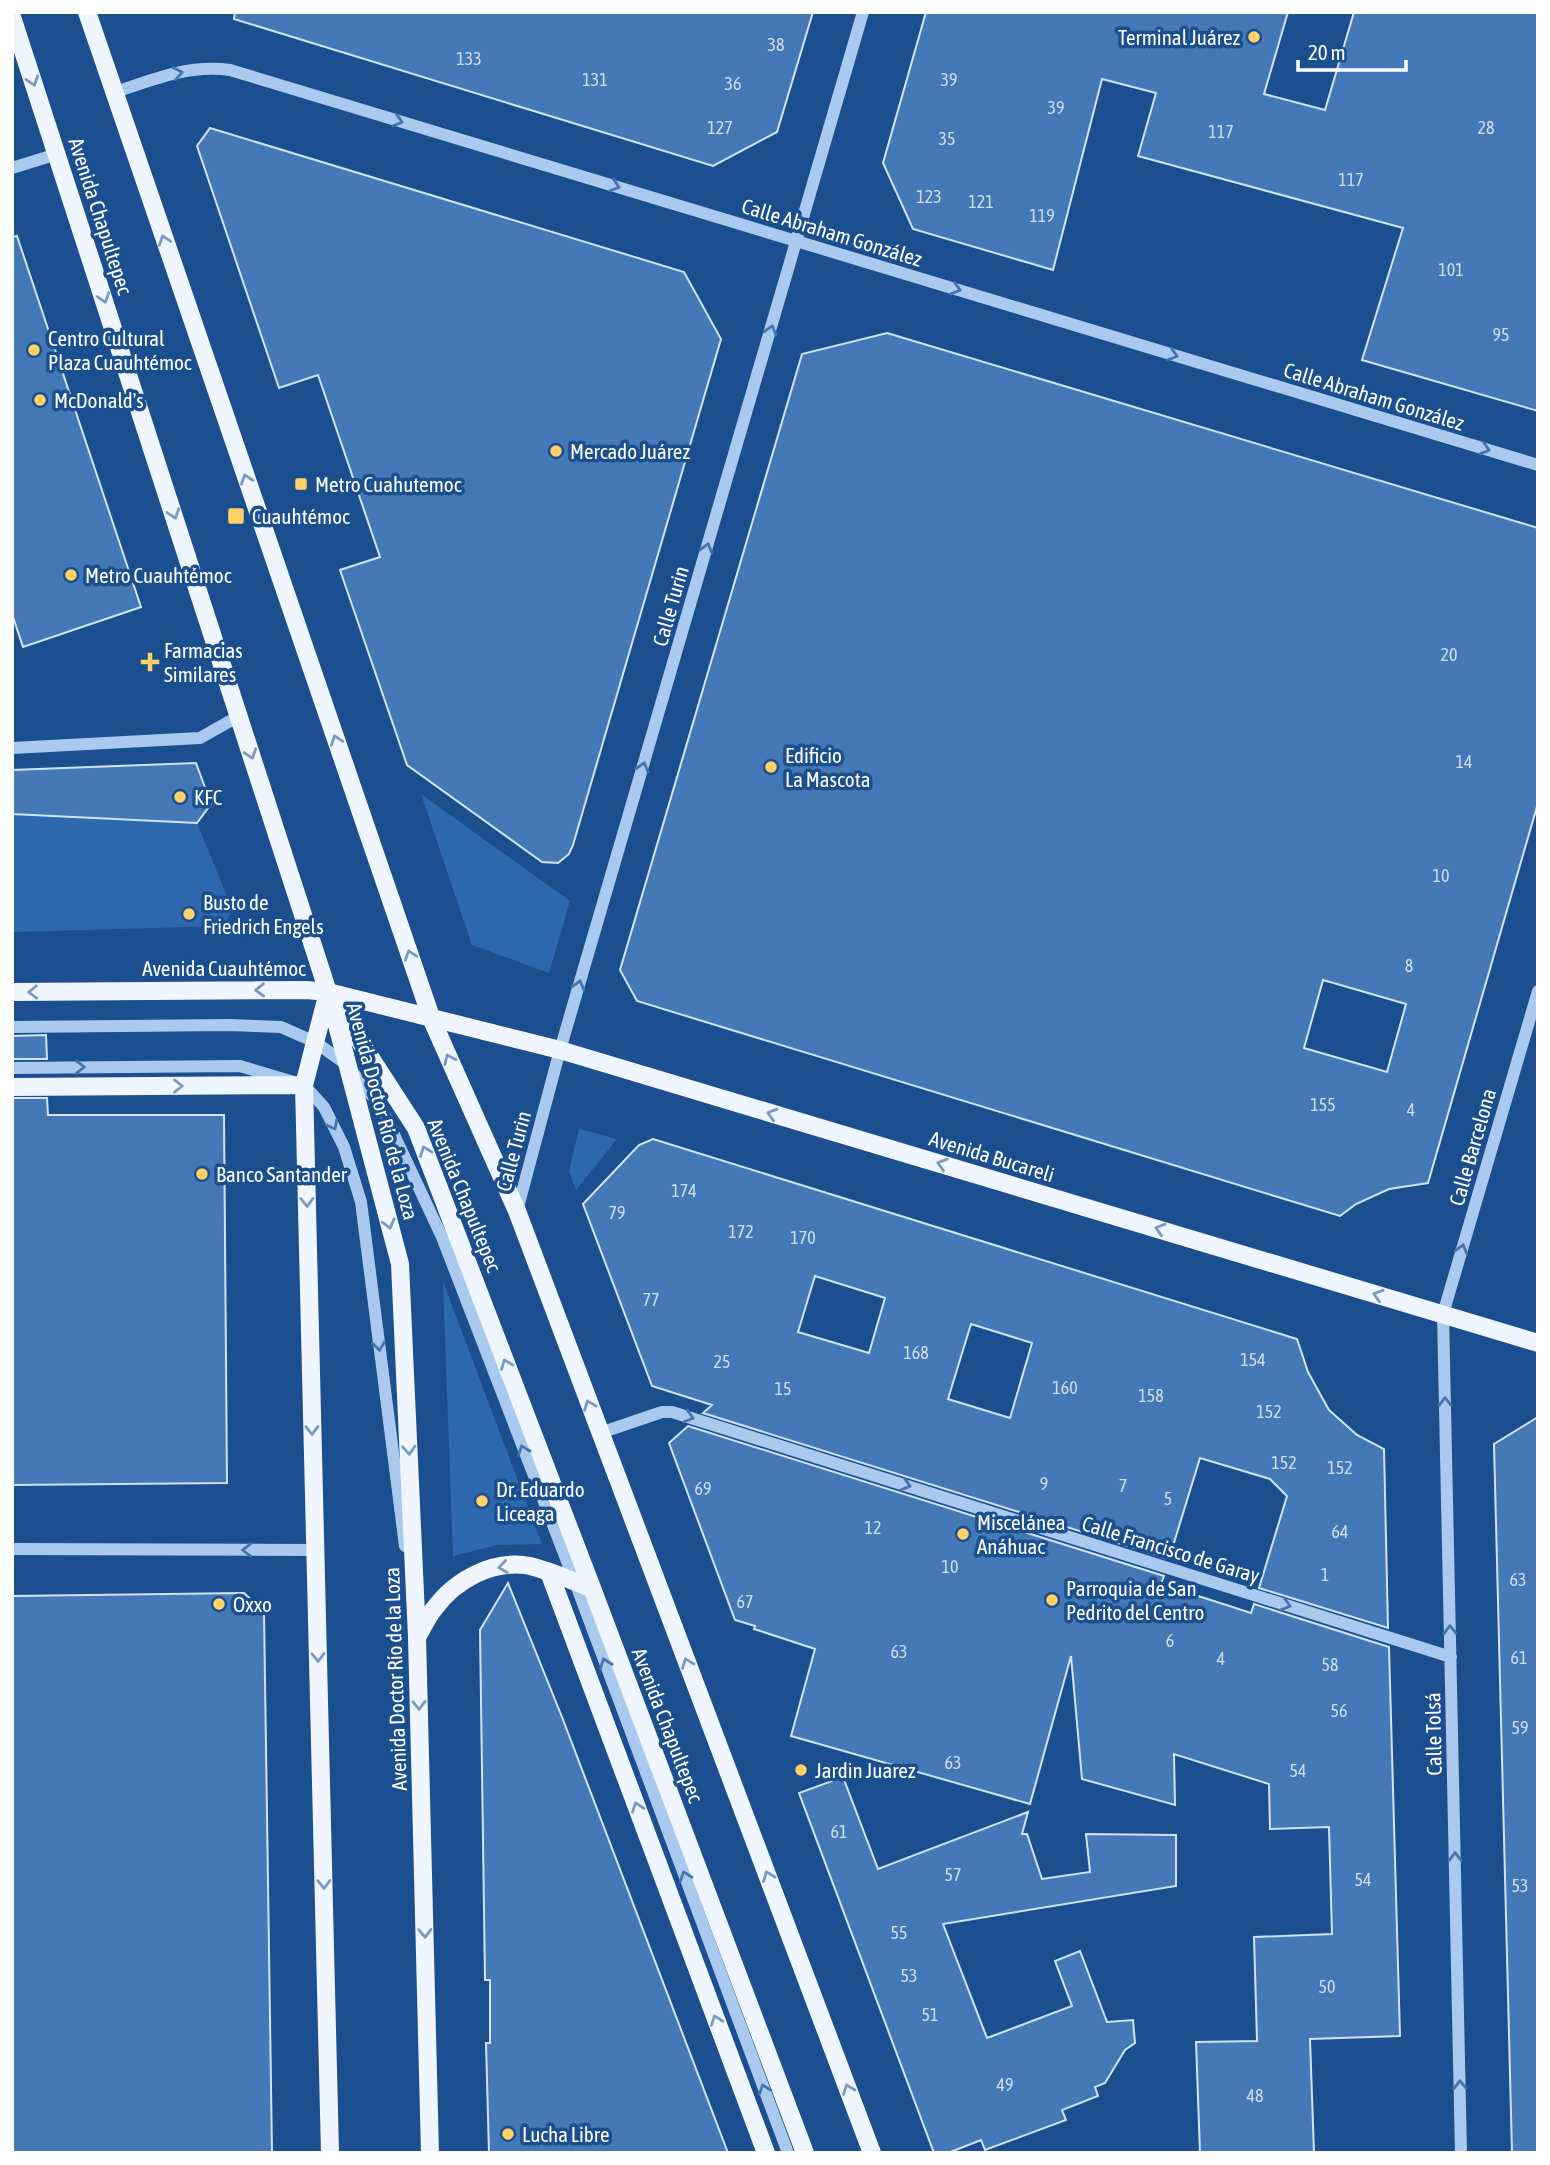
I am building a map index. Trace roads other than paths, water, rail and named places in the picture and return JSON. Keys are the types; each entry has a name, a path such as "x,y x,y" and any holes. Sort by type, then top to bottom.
{"main road":[{"name":"Avenida Chapultepec","path":"87,12 432,1020 517,1211 872,2153"},
{"name":"Avenida Chapultepec","path":"12,16 328,992 416,1128 805,2153"},
{"name":"Avenida Cuauhtémoc","path":"12,992 306,990 328,992 432,1020"},
{"name":"Avenida Doctor Río de la Loza","path":"328,992 304,1085 330,2153"},
{"name":"Avenida Doctor Río de la Loza","path":"328,992 400,1264 417,1637 430,2153"},
{"name":"Avenida Bucareli","path":"432,1020 560,1051 1538,1343"},
{"path":"12,1087 304,1085"},
{"path":"417,1637 434,1608 455,1587 482,1570 510,1565 529,1566 592,1587"},
{"path":"549,1572 766,2153"}],"street":[{"name":"Calle Turin","path":"517,1211 560,1051 863,12"},
{"name":"Calle Abraham González","path":"113,93 174,73 214,68 230,70 1538,465"},
{"path":"12,168 57,154"},
{"path":"12,748 200,738 239,716"},
{"name":"Calle Barcelona","path":"1443,1314 1538,991"},
{"path":"12,1027 281,1027 315,1042 346,1064 381,1107 442,1237 575,1582 788,2153"},
{"path":"12,1068 240,1066 304,1085 324,1107 344,1147 360,1202 417,1637"},
{"name":"Calle Tolsá","path":"1443,1314 1461,2153"},
{"name":"Calle Francisco de Garay","path":"600,1433 662,1412 673,1412 1451,1657"},
{"path":"12,1549 316,1550"}],"place":[{"name":"Terminal Juárez","path":"1254,37"},
{"name":"Centro Cultural Plaza Cuauhtémoc","path":"34,350"},
{"name":"McDonald's","path":"40,400"},
{"name":"Mercado Juárez","path":"556,451"},
{"name":"Metro Cuahutemoc","path":"301,484"},
{"name":"Cuauhtémoc","path":"236,516"},
{"name":"Metro Cuauhtémoc","path":"71,575"},
{"name":"Farmacias Similares","path":"150,662"},
{"name":"Edificio La Mascota","path":"771,767"},
{"name":"KFC","path":"180,797"},
{"name":"Busto de Friedrich Engels","path":"189,914"},
{"name":"Banco Santander","path":"202,1174"},
{"name":"Dr. Eduardo Liceaga","path":"482,1501"},
{"name":"Miscelánea Anáhuac","path":"963,1534"},
{"name":"Parroquia de San Pedrito del Centro","path":"1052,1600"},
{"name":"Oxxo","path":"219,1604"},
{"name":"Jardin Juarez","path":"801,1770"},
{"name":"Lucha Libre","path":"508,2134"}]}
